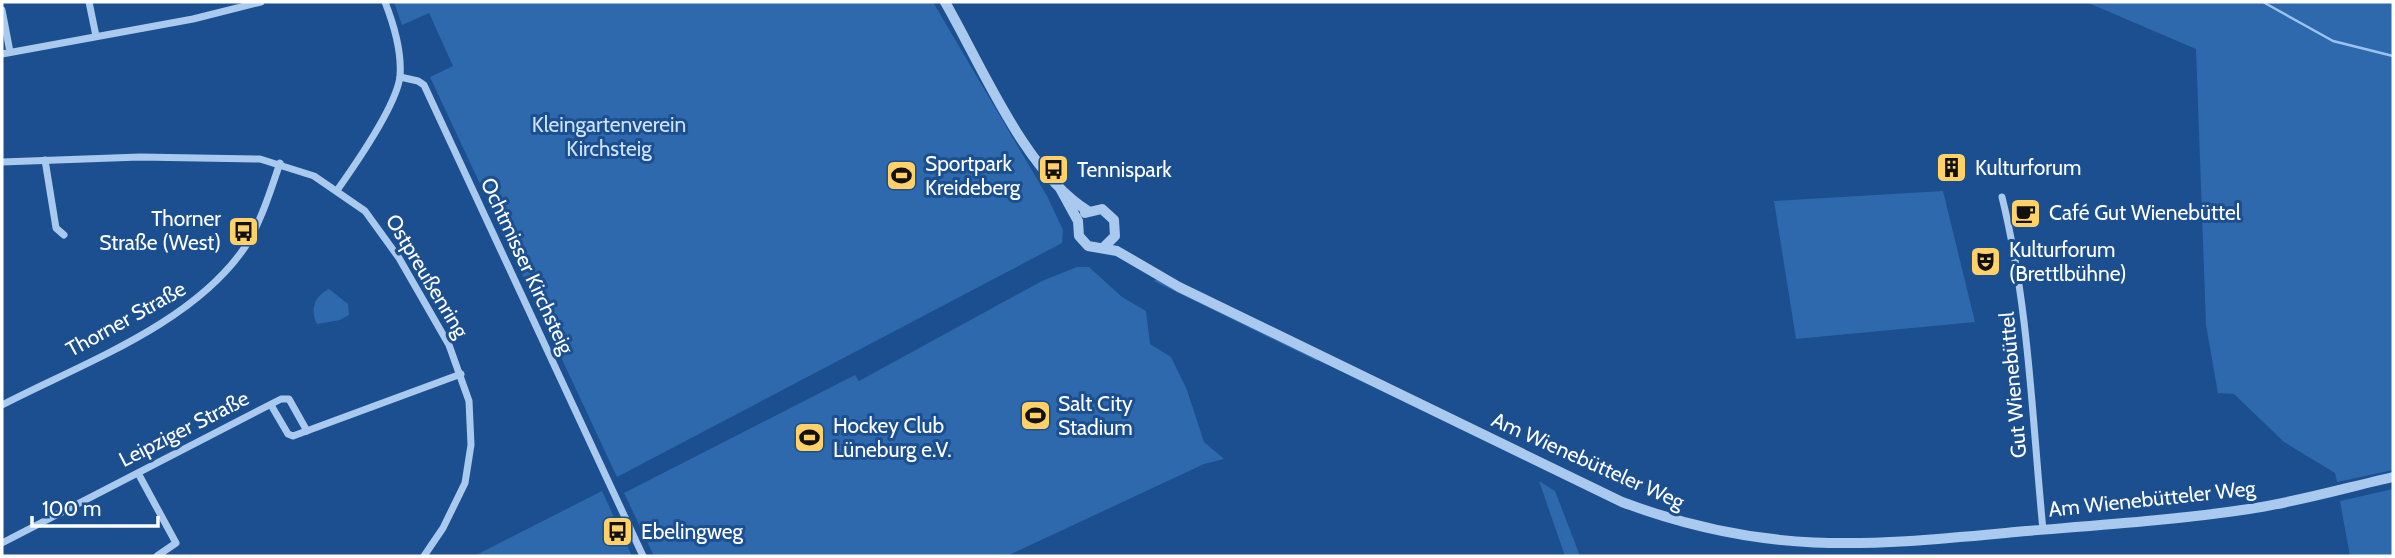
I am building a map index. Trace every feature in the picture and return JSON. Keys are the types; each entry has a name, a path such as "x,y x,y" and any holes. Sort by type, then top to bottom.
{"street":[{"path":"89,2 96,36"},
{"path":"222,2 225,11"},
{"path":"2,10 6,53 261,2"},
{"path":"338,189 355,166 387,109 400,77 396,37 385,2"},
{"name":"Am Wienebütteler Weg","path":"945,2 1024,141 1061,190 1078,221 1077,234 1082,242 1091,248 1104,247 1136,261 1179,287 1557,471 1653,516 1695,530 1762,543 1834,548 2249,509 2393,477"},
{"name":"Ochtmisser Kirchsteig","path":"400,77 418,80 424,85 643,556"},
{"name":"Ostpreußenring","path":"2,162 245,157 280,163 314,176 338,189 365,211 384,234 449,345 461,374 471,415 469,464 457,503 424,556"},
{"path":"45,160 56,228 64,235"},
{"name":"Thorner Straße","path":"2,405 159,325 209,290 235,260 254,230 280,163"},
{"name":"Am Wienebütteler Weg","path":"1061,190 1088,211 1098,209 1109,213 1116,224 1115,236 1136,261"},
{"name":"Gut Wienebüttel","path":"2002,197 2016,254 2025,311 2043,530"},
{"path":"1078,221 1088,211"},
{"path":"1104,247 1115,236"},
{"path":"307,431 461,374"},
{"name":"Leipziger Straße","path":"2,543 271,405 289,399 307,431 290,436 271,405"},
{"path":"138,473 176,543 175,547 157,556"}],"green space":[{"name":"Kleingartenverein Kirchsteig","path":"394,2 933,2 1047,196 1063,230 1062,243 617,477 430,77 453,66 429,13 402,25"},
{"path":"2086,2 2393,2 2393,470 2337,482 2335,473 2284,442 2234,394 2218,393 2206,325 2196,49"},
{"path":"1943,191 1975,322 1796,339 1774,201"},
{"name":"Salt City Stadium","path":"1077,267 1089,267 1122,297 1146,311 1150,344 1171,357 1187,390 1204,442 1224,459 1204,464 1007,556 654,556 624,493 855,375 859,381 1042,281"},
{"path":"1156,279 1317,359 1317,361 1154,281"},
{"path":"329,289 348,304 349,315 340,320 317,324 315,304 320,295"},
{"path":"1539,481 1555,491 1580,556 1565,556"},
{"path":"2393,489 2393,556 2350,556 2340,501"},
{"path":"602,491 632,556 474,556"}],"waterway":[{"path":"2263,2 2333,41 2393,56"}],"place":[{"name":"Kulturforum","path":"1952,168"},
{"name":"Tennispark","path":"1054,170"},
{"name":"Sportpark Kreideberg","path":"902,176"},
{"name":"Café Gut Wienebüttel","path":"2026,213"},
{"name":"Thorner Straße (West)","path":"244,231"},
{"name":"Kulturforum (Brettlbühne)","path":"1986,262"},
{"name":"Salt City Stadium","path":"1035,416"},
{"name":"Hockey Club Lüneburg e.V.","path":"810,438"},
{"name":"Ebelingweg","path":"618,532"}]}
